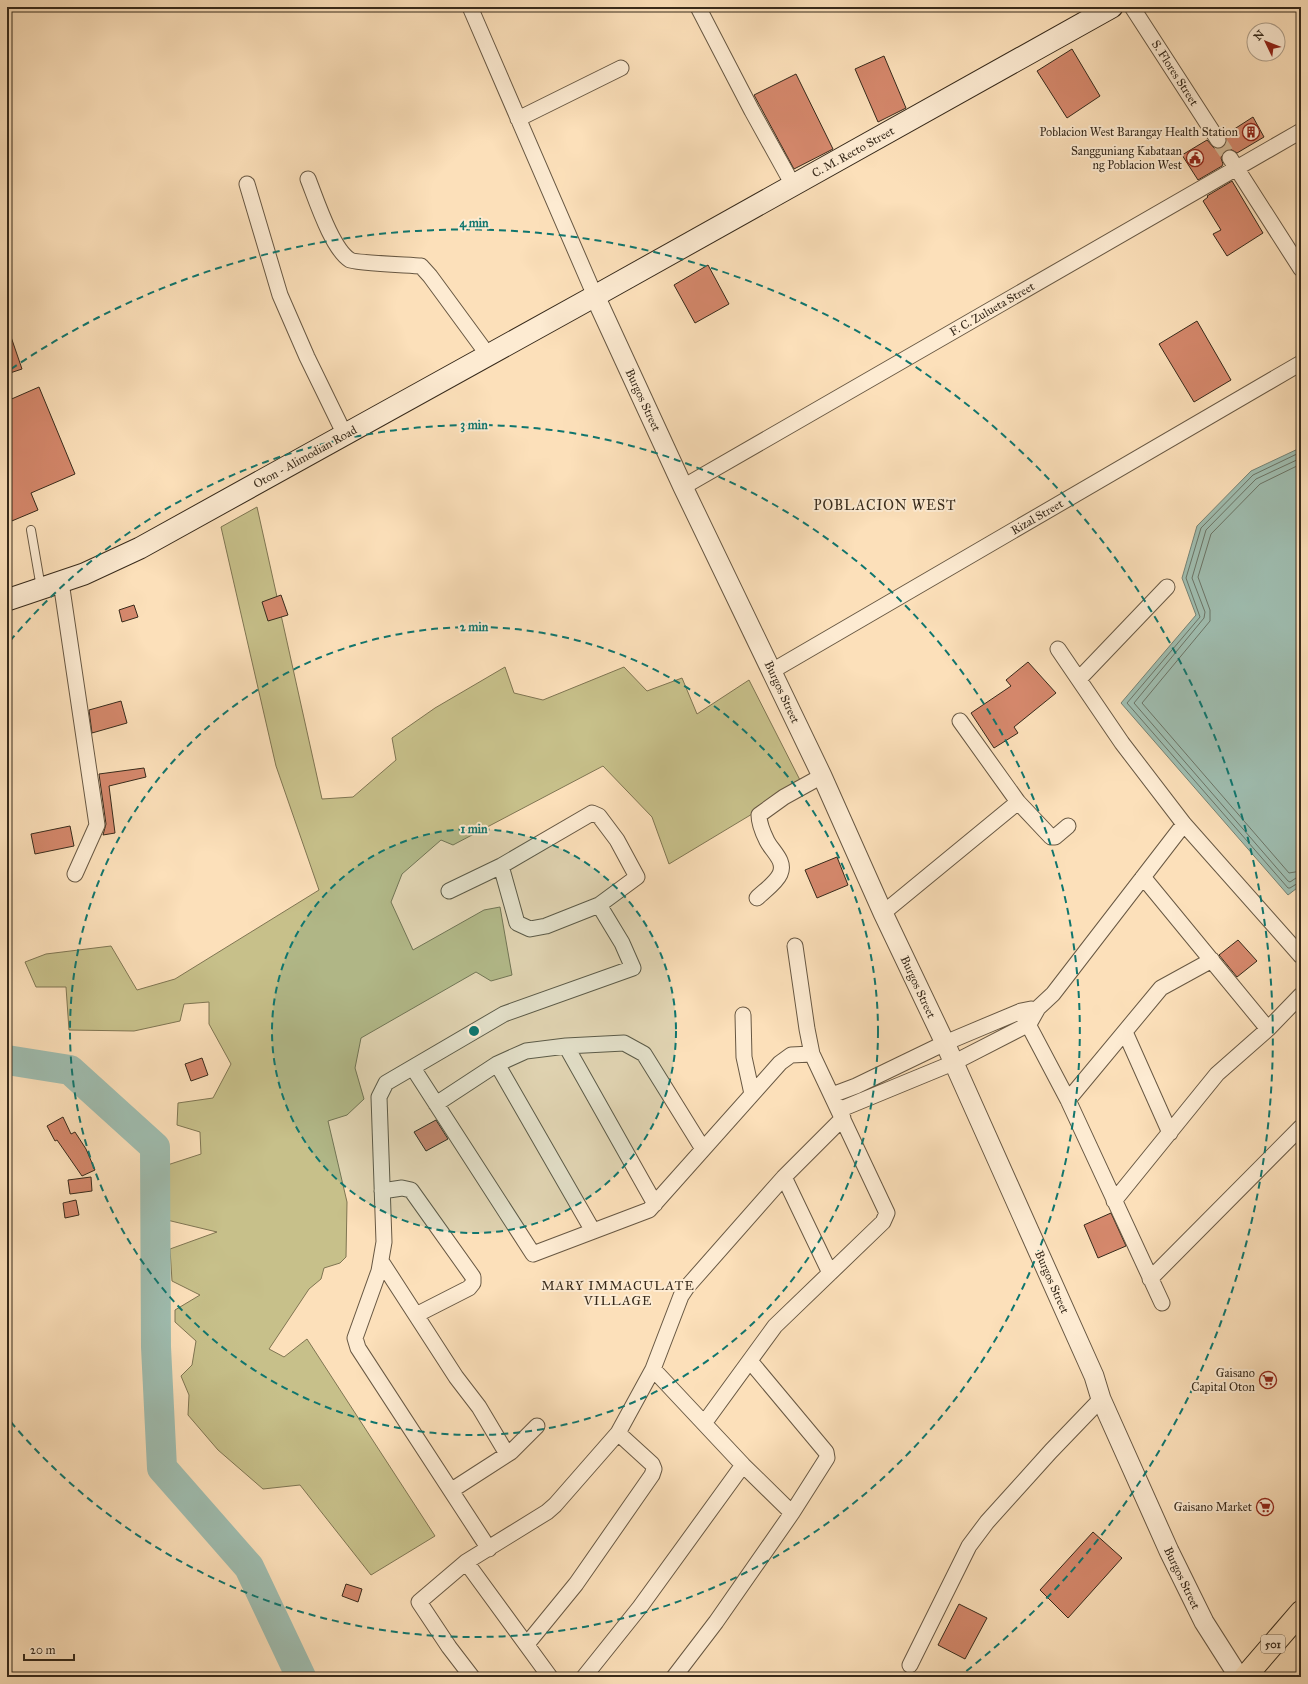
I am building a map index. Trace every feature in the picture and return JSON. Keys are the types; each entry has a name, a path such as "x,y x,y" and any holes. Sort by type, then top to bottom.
{"main road":[{"name":"C. M. Recto Street","path":"595,296 1112,7"},
{"name":"Oton - Alimodian Road","path":"7,600 84,574 140,548 595,296"},
{"name":"501","path":"1245,1677 1301,1612"}],"street":[{"path":"470,7 595,296"},
{"path":"698,7 752,111 793,185"},
{"name":"S. Flores Street","path":"1132,7 1218,140"},
{"path":"518,119 620,68"},
{"name":"F. C. Zulueta Street","path":"683,487 1233,163 1301,131"},
{"path":"1233,163 1301,270"},
{"path":"308,179 332,236 341,252 351,261 421,266 488,355"},
{"path":"248,184 280,295 307,357 345,435"},
{"name":"Burgos Street","path":"595,296 683,487 822,776 883,913 945,1043 1094,1376 1101,1398 1176,1565 1204,1622 1239,1677"},
{"name":"Rizal Street","path":"772,671 1301,363"},
{"path":"61,582 97,825 75,874"},
{"path":"1079,679 1167,587"},
{"path":"1058,649 1122,743 1184,824 1301,956"},
{"path":"960,721 1018,802 1051,837 1055,837 1068,826"},
{"path":"757,898 775,881 780,874 782,865 767,841 759,815 784,796 822,776"},
{"path":"883,913 1018,802"},
{"path":"449,891 501,866 592,813 596,813 599,816 617,840 638,877 599,905 546,926 530,929 517,923 501,866"},
{"path":"472,1677 449,1647 419,1602 466,1562 551,1509 618,1433 653,1369 681,1296 687,1287 841,1114 953,1063 1025,1018 1038,1008 1060,985 1184,824"},
{"path":"1142,877 1268,1029"},
{"path":"489,1548 358,1348 355,1338 379,1271 384,1242 379,1097 386,1083 504,1014 633,968 622,943 599,905"},
{"path":"704,1422 775,1326 883,1222 887,1213 812,1054 795,946"},
{"path":"1068,1100 1161,988 1212,960"},
{"path":"1114,1201 1217,1074 1268,1029 1301,995"},
{"path":"743,1015 744,1057 752,1094"},
{"path":"832,1095 856,1086 945,1043 1025,1018"},
{"path":"1025,1018 1068,1100 1162,1303"},
{"path":"1125,1032 1170,1133"},
{"path":"436,1104 498,1064 526,1051 566,1046 624,1043 644,1054 703,1149"},
{"path":"566,1046 655,1204"},
{"path":"413,1068 533,1254 649,1210 780,1063 792,1055 812,1054"},
{"path":"498,1064 593,1231"},
{"path":"1150,1279 1301,1126"},
{"path":"784,1177 830,1273"},
{"path":"382,1191 402,1188 411,1190 473,1277 469,1288 416,1315"},
{"path":"381,1261 456,1377 479,1407 507,1454"},
{"path":"674,1677 716,1622 792,1513 827,1458 826,1452 750,1361"},
{"path":"653,1369 743,1465 792,1513"},
{"path":"910,1665 969,1546 1008,1498 1101,1398"},
{"path":"452,1490 507,1454 537,1426"},
{"path":"527,1644 576,1584 652,1475 654,1469 652,1464 618,1433"},
{"path":"584,1677 644,1601 743,1465"},
{"path":"466,1562 550,1677"}],"lane":[{"path":"31,530 41,589"}],"shaded area":[{"path":"257,507 322,799 353,797 396,760 392,738 435,708 505,667 514,693 543,700 624,667 647,691 682,678 697,714 749,680 802,784 669,864 652,817 603,766 453,845 441,840 402,874 391,902 413,950 484,910 500,907 512,975 491,981 476,972 361,1038 355,1068 364,1099 347,1115 328,1121 347,1202 346,1257 340,1263 324,1268 321,1279 309,1289 269,1349 284,1357 307,1339 435,1536 371,1575 300,1485 263,1489 218,1450 188,1415 189,1395 181,1376 192,1365 196,1341 175,1322 175,1310 200,1295 172,1281 170,1249 217,1232 146,1215 149,1171 201,1154 200,1132 177,1125 178,1103 213,1098 231,1064 209,1024 209,1002 184,1004 180,1021 134,1031 69,1030 66,987 36,987 25,962 46,954 111,946 137,990 175,979 319,890 276,766 221,527"}],"water":[{"path":"1300,448 1301,885 1288,895 1121,703 1196,615 1182,578 1197,526 1251,471"}],"building":[{"path":"1072,49 1100,96 1067,118 1037,71"},
{"path":"884,56 906,108 878,122 855,69"},
{"path":"796,74 833,149 794,169 754,95"},
{"path":"1253,117 1264,137 1237,153 1230,149 1225,151 1221,158 1223,164 1222,166 1198,180 1182,155 1207,140 1214,148 1223,148 1226,144 1225,135"},
{"path":"1232,181 1263,233 1227,256 1213,234 1221,230 1203,201 1208,197 1207,196"},
{"path":"708,265 729,304 695,323 674,285"},
{"path":"1197,321 1231,380 1194,402 1159,344"},
{"path":"7,331 9,331 22,369 7,374"},
{"path":"39,387 75,474 31,493 38,510 7,523 7,401"},
{"path":"281,595 288,615 268,621 262,602"},
{"path":"134,605 138,617 122,622 119,610"},
{"path":"1028,662 1056,693 1014,727 1018,733 994,748 971,713 1011,686 1006,680"},
{"path":"121,701 127,723 92,733 89,710"},
{"path":"144,768 146,777 109,786 115,833 103,835 106,824 99,774"},
{"path":"70,826 74,846 35,854 31,834"},
{"path":"837,857 848,885 817,898 805,870"},
{"path":"1238,940 1257,961 1237,977 1219,955"},
{"path":"202,1058 208,1075 191,1081 185,1064"},
{"path":"63,1117 71,1134 75,1132 86,1149 95,1170 82,1176 57,1140 55,1141 47,1126"},
{"path":"436,1120 448,1139 426,1151 414,1132"},
{"path":"91,1177 92,1191 70,1194 68,1180"},
{"path":"76,1200 79,1215 65,1218 63,1203"},
{"path":"1111,1213 1126,1246 1098,1258 1084,1225"},
{"path":"1093,1532 1122,1558 1068,1618 1040,1590"},
{"path":"346,1584 362,1589 358,1602 342,1596"},
{"path":"959,1604 987,1618 965,1659 938,1645"}],"waterway":[{"path":"7,1060 70,1070 155,1147 156,1347 162,1468 249,1567 301,1677"}],"tunnel":[{"path":"1218,140 1230,158"}],"place":[{"name":"Poblacion West Barangay Health Station","path":"1251,132"},
{"name":"Sangguniang Kabataan ng Poblacion West","path":"1195,158"},
{"name":"Gaisano Capital Oton","path":"1268,1380"},
{"name":"Gaisano Market","path":"1265,1507"}],"district":[{"name":"POBLACION WEST","path":"885,505"},
{"name":"MARY IMMACULATE VILLAGE","path":"618,1294"}]}
